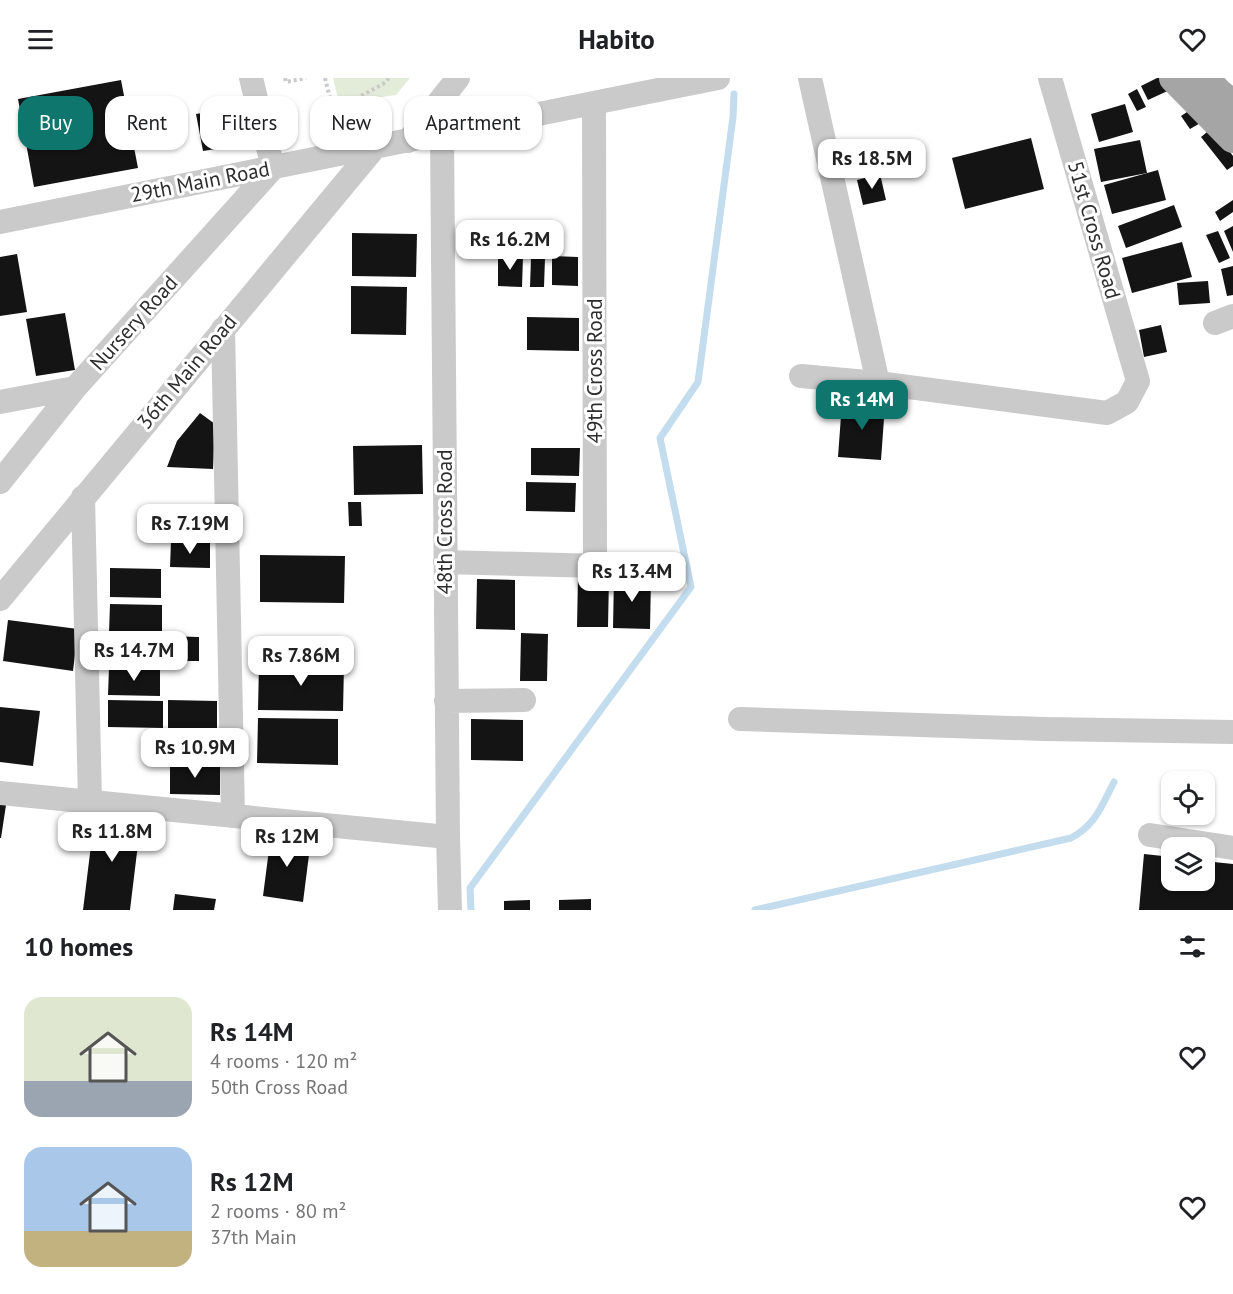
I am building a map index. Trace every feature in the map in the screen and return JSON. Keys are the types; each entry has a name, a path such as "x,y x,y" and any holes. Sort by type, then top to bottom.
{"main road":[{"path":"1174,78 1233,138"}],"street":[{"path":"251,78 273,168"},
{"path":"444,96 458,78"},
{"name":"29th Main Road","path":"542,114 718,78"},
{"path":"801,376 878,383 810,78"},
{"name":"51st Cross Road","path":"878,383 1107,412 1127,402 1138,381 1050,78"},
{"name":"49th Cross Road","path":"594,103 595,567"},
{"name":"29th Main Road","path":"0,222 360,150"},
{"name":"36th Main Road","path":"0,598 372,150"},
{"name":"48th Cross Road","path":"442,150 447,837 450,910"},
{"name":"Nursery Road","path":"0,483 75,388 273,168"},
{"path":"224,328 233,815"},
{"path":"0,402 75,388"},
{"path":"83,497 90,801"},
{"path":"445,562 639,567"},
{"path":"446,701 524,700"},
{"path":"740,718 1032,729 1233,732"},
{"path":"0,793 447,837"},
{"path":"1150,835 1233,848"}],"path":[{"path":"285,78 286,82 306,78"},
{"path":"325,78 333,111 383,84 389,78"}],"green space":[{"path":"333,78 410,78 396,95 337,96"}],"building":[{"path":"1157,78 1169,78 1174,88 1148,100 1141,86"},
{"path":"121,80 124,96 105,96 105,150 135,150 138,168 34,187 27,150 93,150 93,96 34,96"},
{"path":"1137,89 1146,107 1137,111 1128,94"},
{"path":"1125,104 1133,132 1099,142 1091,114"},
{"path":"1193,108 1202,122 1190,129 1181,116"},
{"path":"200,113 200,135 196,114"},
{"path":"1212,128 1233,156 1233,166 1227,170 1201,137"},
{"path":"1031,138 1044,189 965,209 952,158"},
{"path":"1140,140 1147,173 1101,182 1094,149"},
{"path":"1158,170 1166,200 1112,214 1104,185"},
{"path":"880,174 886,200 863,205 857,180"},
{"path":"1233,200 1233,212 1220,221 1215,212"},
{"path":"1174,205 1182,227 1126,248 1118,226"},
{"path":"1233,226 1233,252 1224,231"},
{"path":"1218,231 1230,258 1219,263 1206,235"},
{"path":"352,233 417,234 416,277 352,276"},
{"path":"1182,242 1192,277 1132,293 1122,258"},
{"path":"17,254 27,312 0,316 0,257"},
{"path":"498,256 523,256 522,287 498,286"},
{"path":"552,256 578,257 578,286 552,285"},
{"path":"531,258 545,258 544,287 530,287"},
{"path":"1233,266 1233,295 1227,296 1221,269"},
{"path":"1208,281 1210,303 1179,305 1177,283"},
{"path":"351,286 407,287 406,335 351,334"},
{"path":"65,313 75,370 36,376 26,319"},
{"path":"527,317 579,318 579,351 527,350"},
{"path":"1161,325 1167,352 1144,357 1139,330"},
{"path":"842,402 885,405 881,460 838,457"},
{"path":"200,413 215,424 213,469 167,467 177,441"},
{"path":"422,445 423,494 354,495 353,446"},
{"path":"531,448 580,448 579,476 531,475"},
{"path":"526,482 576,483 575,512 526,511"},
{"path":"348,502 361,502 362,526 349,526"},
{"path":"167,504 215,506 214,535 166,534"},
{"path":"171,541 210,542 210,568 170,567"},
{"path":"260,555 345,556 344,603 260,602"},
{"path":"110,568 161,569 161,598 110,597"},
{"path":"578,576 609,577 608,627 577,627"},
{"path":"614,577 651,578 650,629 613,628"},
{"path":"477,579 515,580 515,630 476,629"},
{"path":"110,604 162,605 162,634 109,633"},
{"path":"8,620 78,629 73,671 3,661"},
{"path":"521,633 548,634 547,681 520,681"},
{"path":"165,636 199,637 199,661 165,661"},
{"path":"259,664 344,665 343,711 258,710"},
{"path":"109,668 160,669 160,696 108,695"},
{"path":"108,700 163,701 163,728 108,727"},
{"path":"168,700 217,701 217,729 168,728"},
{"path":"0,707 40,711 33,766 0,762"},
{"path":"258,718 338,719 338,765 257,763"},
{"path":"471,719 523,720 523,761 471,760"},
{"path":"170,763 220,764 220,795 170,794"},
{"path":"0,805 6,805 1,838 0,838"},
{"path":"95,813 141,819 130,910 83,910"},
{"path":"271,834 311,839 303,902 263,896"},
{"path":"1144,854 1161,856 1161,891 1215,891 1215,862 1233,864 1233,910 1139,910"},
{"path":"175,894 216,899 214,910 173,910"},
{"path":"591,899 591,910 559,910 559,900"},
{"path":"530,900 530,910 504,910 504,901"}],"waterway":[{"path":"471,910 470,888 691,587 660,438 698,382 733,117 734,94"},
{"path":"755,910 1071,838 1092,821 1114,782"}]}
